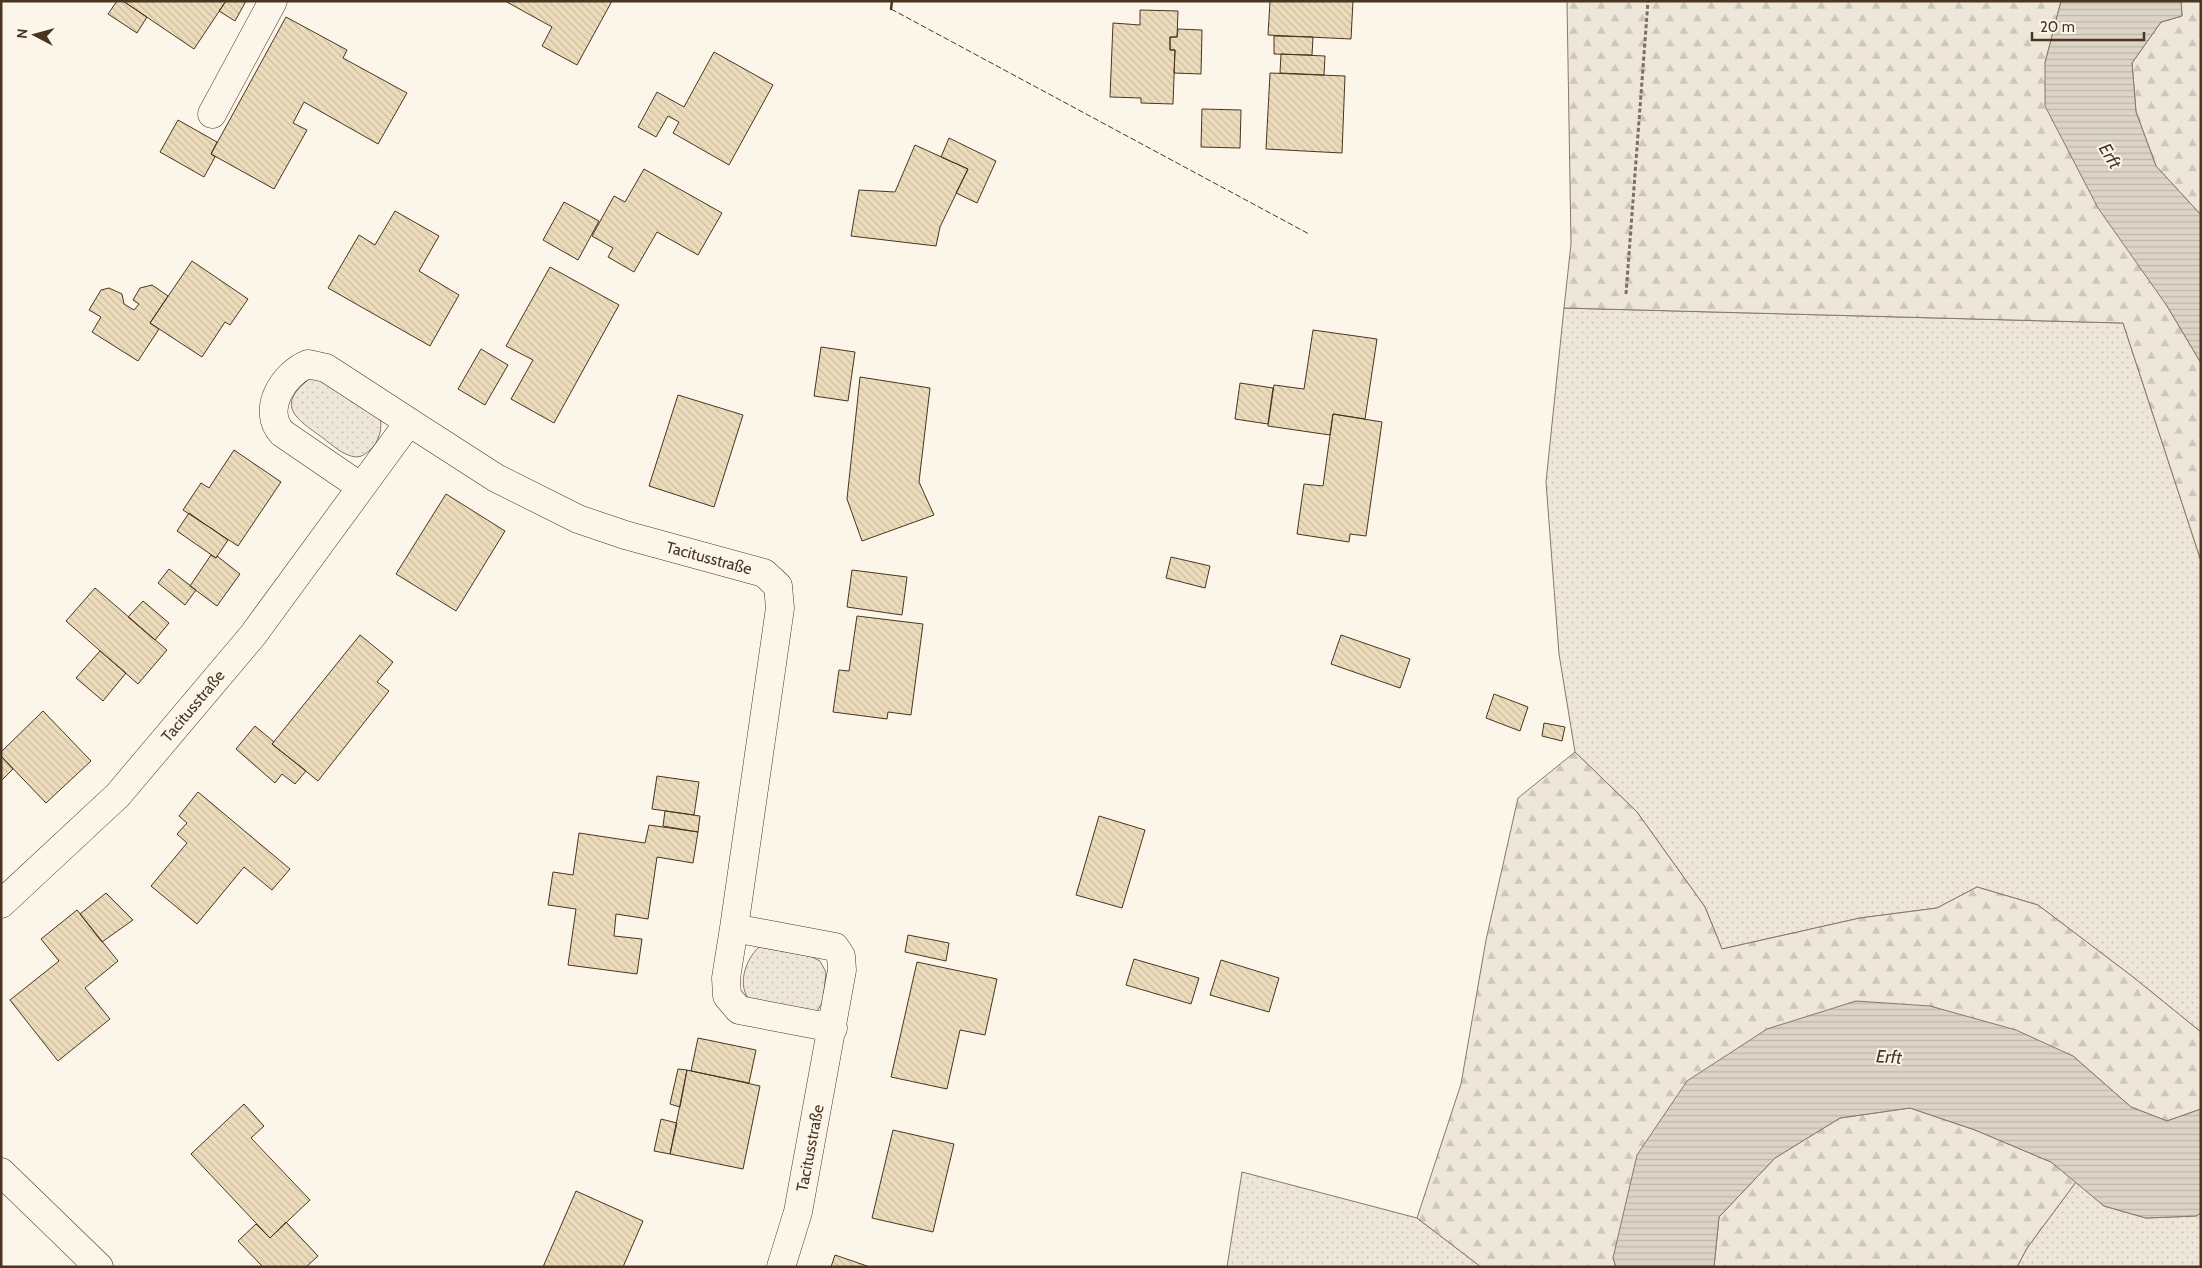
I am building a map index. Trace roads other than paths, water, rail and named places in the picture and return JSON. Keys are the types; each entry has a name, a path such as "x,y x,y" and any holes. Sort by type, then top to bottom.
{"street":[{"path":"212,114 273,1"},
{"name":"Tacitusstraße","path":"361,487 276,426 272,407 275,398 293,373 308,364 326,368 496,478 578,518 625,535 764,573 778,586 780,608 726,978 727,996 739,1010 832,1028"},
{"name":"Tacitusstraße","path":"1,904 118,795 253,635 408,422"},
{"name":"Tacitusstraße","path":"734,928 835,946 841,956 842,970 798,1212 781,1267"},
{"path":"1,1172 100,1267"}],"water":[{"name":"Erft","path":"2061,1 2181,1 2182,16 2161,22 2132,63 2136,112 2156,166 2201,215 2201,363 2167,306 2098,208 2045,106 2045,63"},
{"name":"Erft","path":"1856,1001 1930,1006 2016,1030 2073,1056 2131,1107 2167,1121 2201,1109 2201,1213 2196,1216 2146,1218 2104,1206 2051,1162 1975,1130 1910,1108 1840,1118 1775,1158 1719,1217 1714,1267 1616,1267 1613,1258 1637,1155 1687,1081 1767,1029"}]}
